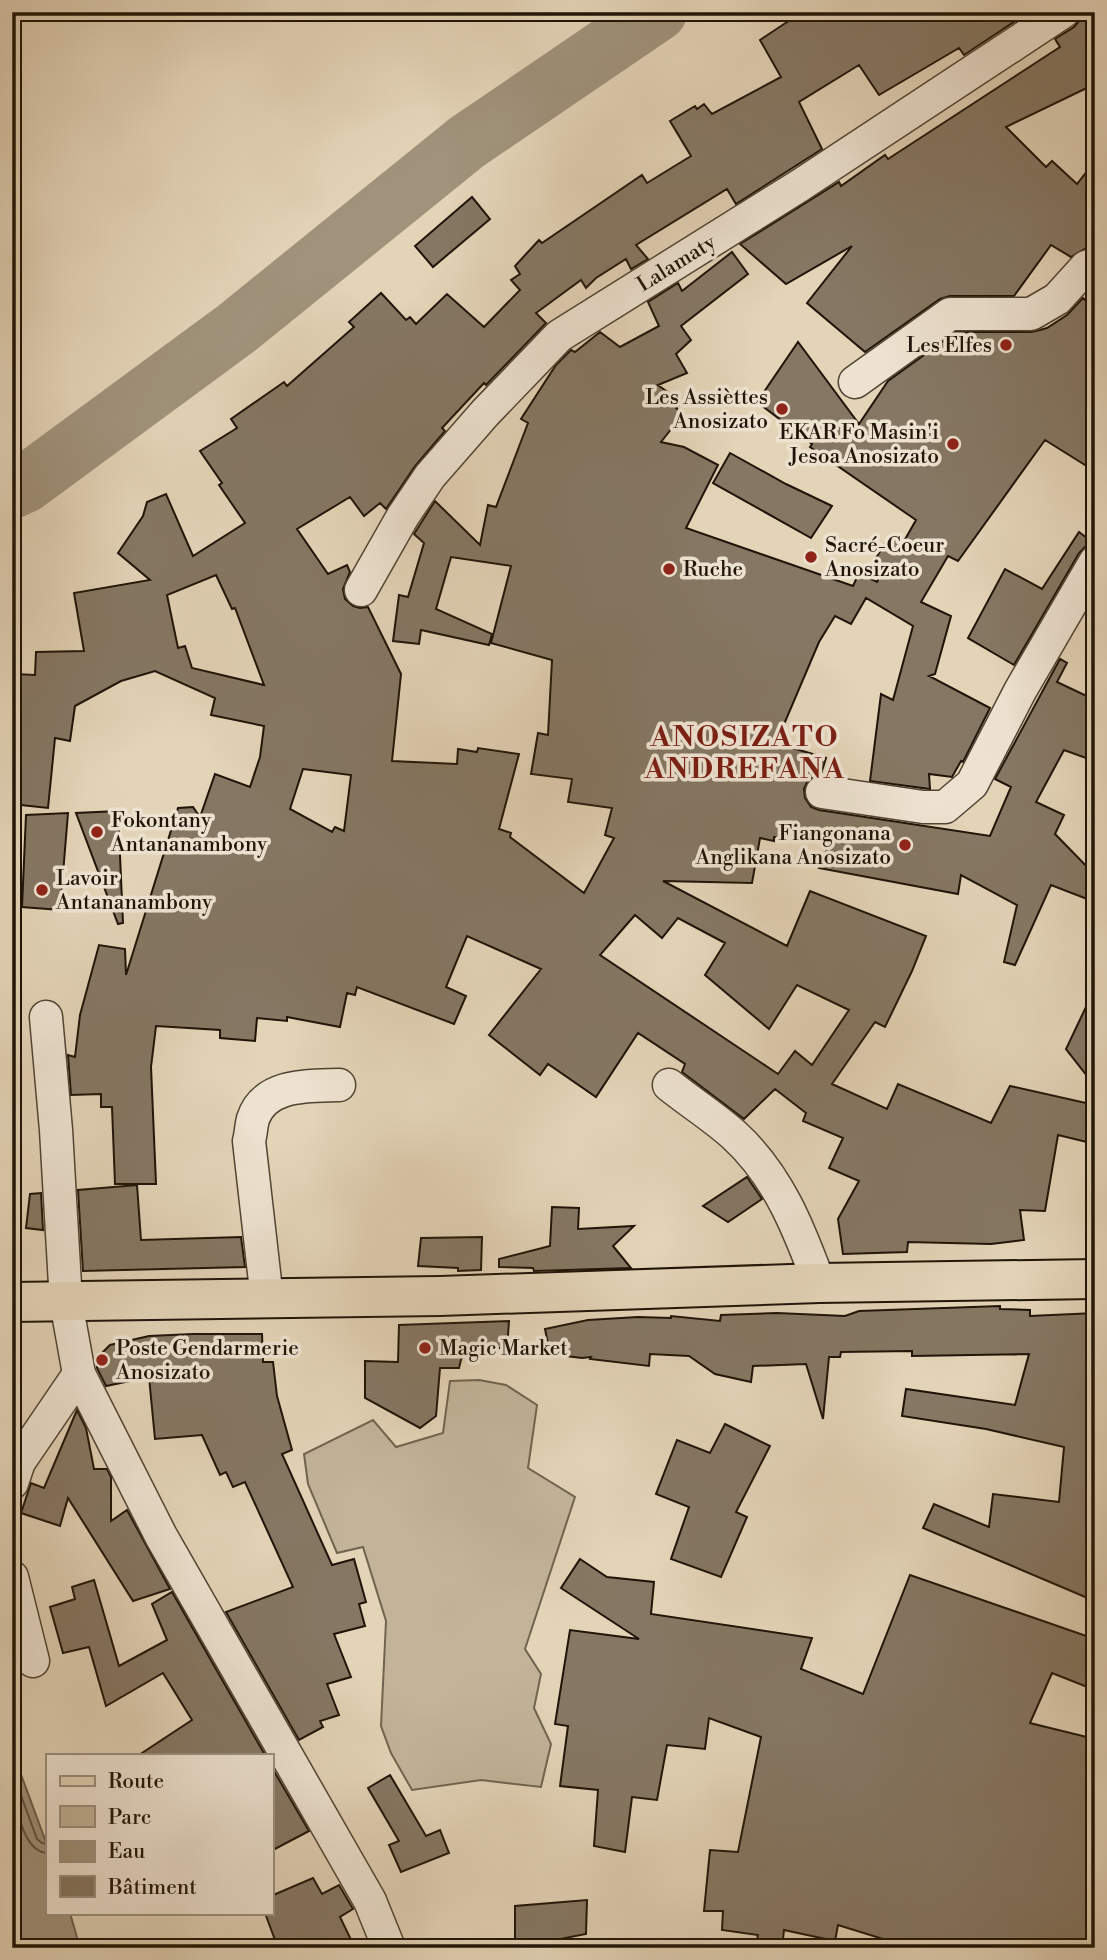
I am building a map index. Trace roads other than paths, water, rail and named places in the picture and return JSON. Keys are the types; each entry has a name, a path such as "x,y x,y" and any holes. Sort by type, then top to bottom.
{"main road":[{"path":"41,1302 1095,1279"}],"street":[{"name":"Lalamaty","path":"362,590 403,516 430,476 485,413 559,336 799,186 1063,12"},
{"path":"855,382 950,314 1031,314 1057,299 1086,267 1095,264"},
{"path":"822,792 923,807 945,807 972,785 1020,691 1095,562"},
{"path":"46,1017 56,1130 41,1302 161,1536 370,1901 389,1948"},
{"path":"267,1299 249,1141 253,1118 266,1099 291,1087 339,1085"},
{"path":"669,1085 735,1136 771,1177 798,1227 819,1283"},
{"path":"12,1483 19,1462 79,1374"},
{"path":"12,1577 33,1661"}],"water":[{"path":"12,400 25,484 12,513"},
{"path":"12,1750 46,1842 46,1914 70,1914 80,1948 12,1948"}],"waterway":[{"path":"12,490 25,484 237,328 467,142 658,12"}],"place":[{"name":"Les Elfes","path":"1006,345"},
{"name":"Les Assièttes Anosizato","path":"782,409"},
{"name":"EKAR Fo Masin'i Jesoa Anosizato","path":"953,444"},
{"name":"Sacré-Coeur Anosizato","path":"811,557"},
{"name":"Ruche","path":"669,569"},
{"name":"Fokontany Antananambony","path":"97,832"},
{"name":"Fiangonana Anglikana Anosizato","path":"905,845"},
{"name":"Lavoir Antananambony","path":"42,890"},
{"name":"Magic Market","path":"425,1348"},
{"name":"Poste Gendarmerie Anosizato","path":"102,1360"}],"district":[{"name":"ANOSIZATO ANDREFANA","path":"745,752"}]}
